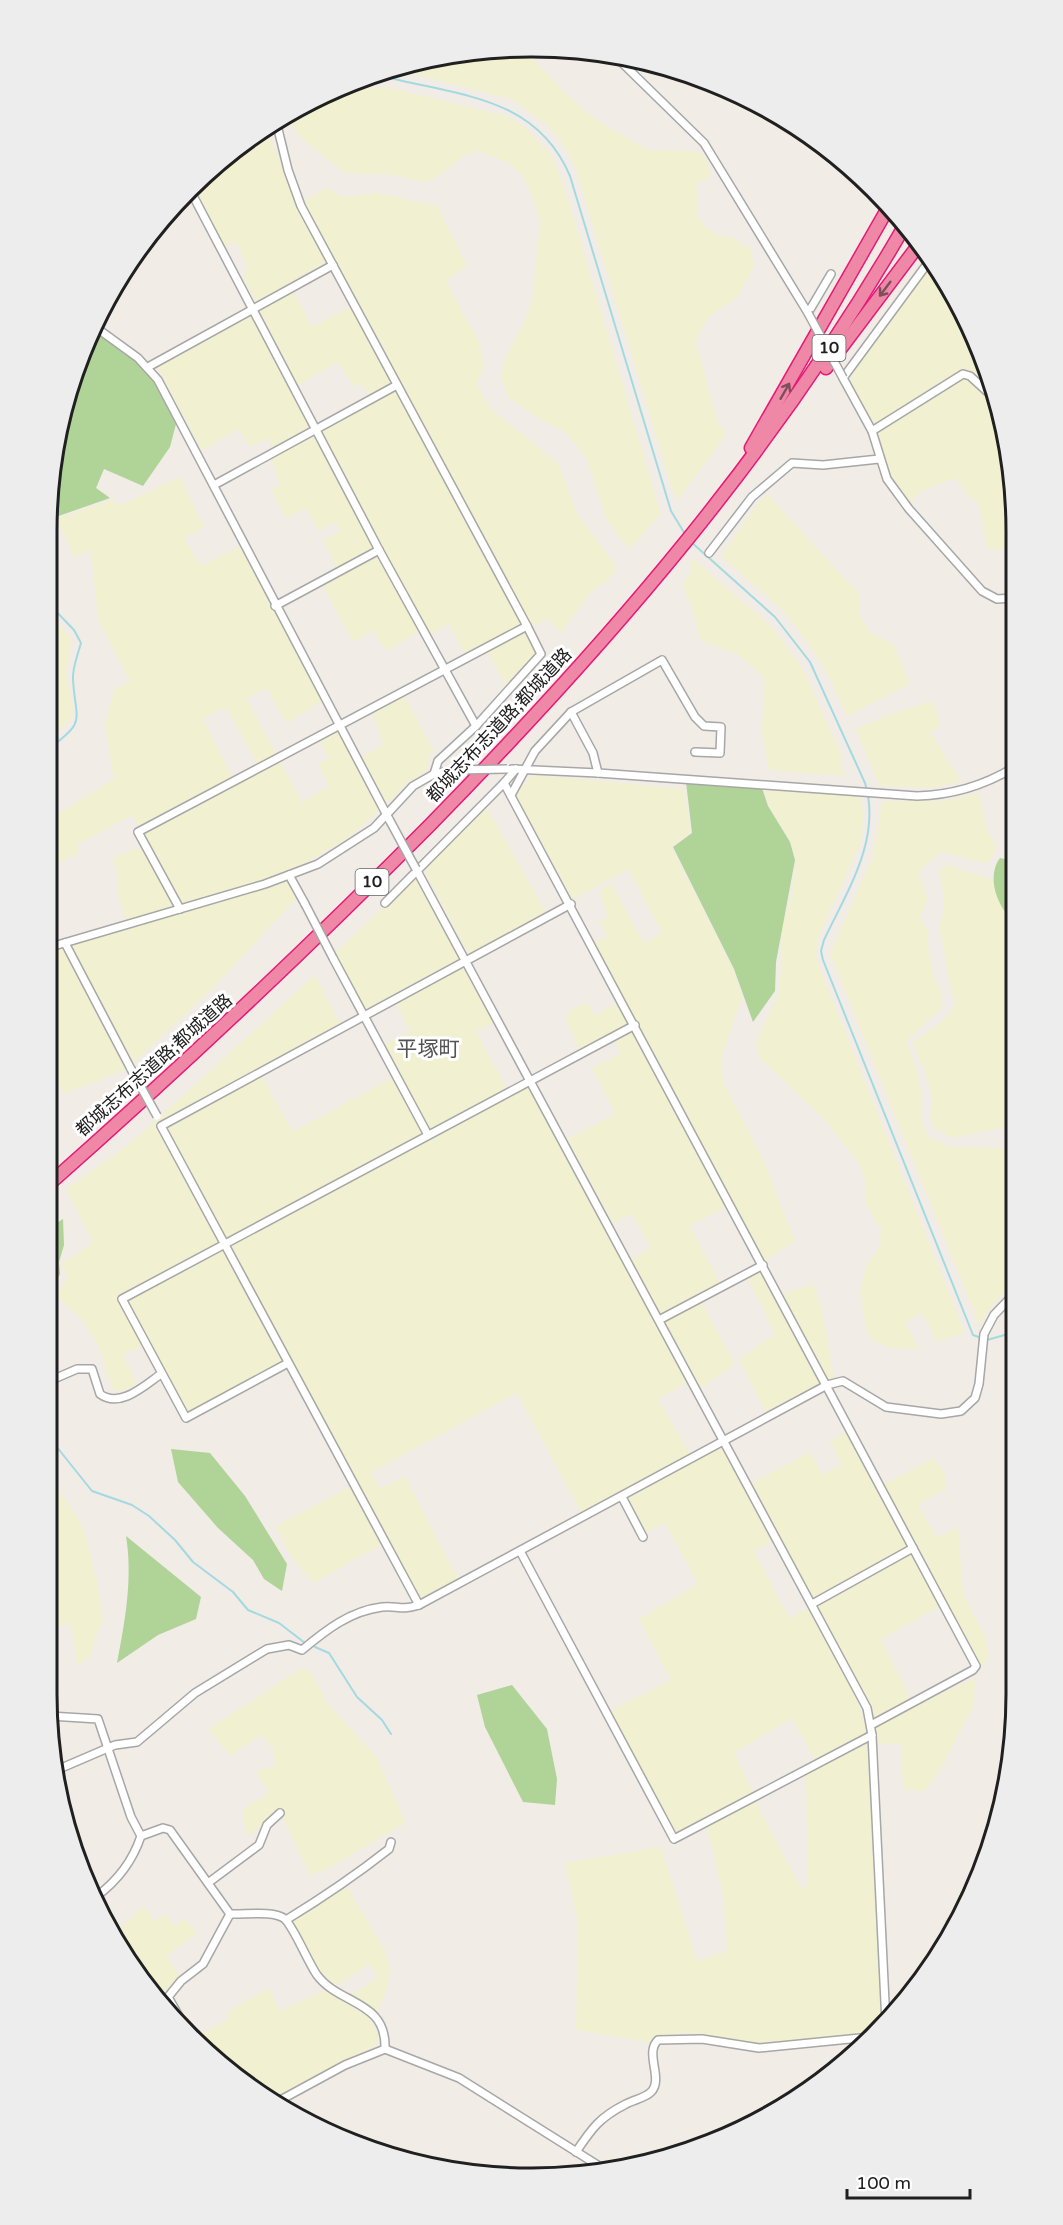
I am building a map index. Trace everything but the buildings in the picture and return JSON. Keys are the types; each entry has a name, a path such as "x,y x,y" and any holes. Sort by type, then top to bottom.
{"highway":[{"path":"710,512 761,432 884,215"},
{"name":"都城志布志道路;都城道路","path":"57,1176 198,1051 404,851 502,751 605,638 746,467 812,375 900,233"},
{"path":"746,467 772,439 914,251"}],"street":[{"path":"626,66 704,143 808,313 872,431 879,459 888,479 909,508 976,585 990,597 1006,598"},
{"path":"278,131 288,170 301,206 541,654 476,726 438,760 434,774"},
{"path":"194,198 379,550 476,726"},
{"path":"148,367 333,265"},
{"path":"843,378 878,327 925,267"},
{"path":"808,313 831,274"},
{"path":"101,332 148,367 214,485 275,606 388,818 860,1693 872,1735 885,2009"},
{"path":"872,431 963,374 970,376 984,389"},
{"path":"214,485 397,385"},
{"path":"709,553 752,497 792,463 823,465 879,459"},
{"path":"275,606 379,550"},
{"path":"180,909 138,832 527,626"},
{"path":"511,795 535,751 571,712 662,660 695,717 704,726 721,727 720,753 695,752"},
{"path":"571,712 593,753 598,773"},
{"path":"385,903 516,769"},
{"path":"57,945 290,875 338,854 388,818 412,786 434,774 454,770 516,769 598,773 917,796 946,794 984,784 1006,772"},
{"path":"504,783 571,904 914,1548 975,1669 871,1725"},
{"path":"290,875 428,1136"},
{"path":"162,1126 571,904"},
{"path":"65,943 419,1605"},
{"path":"288,1363 186,1418 122,1299 634,1025"},
{"path":"659,1320 763,1265"},
{"path":"63,1767 108,1748 137,1742 195,1693 267,1648 289,1645 303,1650 331,1626 348,1617 381,1607 406,1609 419,1605 827,1385 843,1381 886,1407 898,1410 955,1413 975,1398 979,1384 984,1334 994,1315 1006,1302"},
{"path":"57,1378 87,1368 95,1373 100,1394 115,1400 126,1396 161,1374"},
{"path":"622,1497 643,1537"},
{"path":"812,1604 914,1548"},
{"path":"520,1551 674,1839 872,1735"},
{"path":"58,1716 98,1719 131,1817 141,1836 137,1847 114,1883 101,1893"},
{"path":"208,1883 259,1845 267,1825 280,1813"},
{"path":"141,1836 163,1828 170,1830 230,1914"},
{"path":"286,1920 345,1883 358,1869 389,1849 391,1842"},
{"path":"230,1914 278,1916 286,1920 308,1961 324,1983 370,2010 385,2039 385,2049"},
{"path":"169,1999 168,1997 181,1981 203,1964 230,1914"},
{"path":"576,2152 596,2122 620,2107 650,2094 655,2087 653,2048 658,2040 702,2039 759,2048 857,2038"},
{"path":"284,2098 345,2066 385,2049 459,2078 592,2163"}],"green space":[{"path":"533,57 567,95 596,120 648,150 698,151 710,168 709,177 696,184 698,217 704,226 718,235 733,238 751,249 754,267 737,298 711,315 698,334 696,343 717,420 726,435 680,497 675,499 572,160 548,126 513,100 409,73 470,61"},
{"path":"369,86 374,88 387,87 506,116 524,126 551,155 565,189 661,514 630,548 619,538 605,515 586,458 564,431 541,420 509,398 501,378 504,362 529,311 533,295 540,220 532,195 522,175 510,164 478,151 464,156 434,179 424,182 394,175 345,173 301,138 293,127 294,121 350,93"},
{"path":"271,139 296,205 325,257 325,263 289,283 312,327 352,306 536,649 537,655 507,687 484,647 466,656 449,624 428,635 321,430 373,401 362,384 355,387 337,362 297,386 244,278 247,265 236,241 224,248 197,195 260,143"},
{"path":"326,188 344,197 377,193 437,206 467,266 446,281 479,342 484,368 476,384 492,410 558,463 578,515 617,567 608,580 592,591 560,634 549,618 530,627 303,202"},
{"path":"927,270 970,350 990,409 1002,470 1006,549 988,550 979,504 967,494 956,478 919,492 910,505 891,478 881,445 853,386 852,377 867,349"},
{"path":"250,311 420,631 387,651 372,630 353,642 321,583 339,573 323,540 340,531 335,522 318,531 306,508 286,518 271,490 280,485 270,456 275,453 268,438 251,447 238,429 202,451 157,366 159,361"},
{"path":"100,334 142,367 156,385 176,424 170,447 143,486 104,469 96,488 110,498 57,516 61,470 73,409 82,379"},
{"path":"180,477 204,527 184,538 201,566 241,546 322,701 286,723 267,688 246,698 277,755 258,765 226,707 203,719 236,784 280,761 302,802 329,786 318,764 329,758 319,739 338,730 378,808 376,814 345,840 287,873 126,921 118,895 118,876 113,857 147,845 132,815 77,845 79,853 57,863 57,815 114,779 105,725 114,690 130,681 98,620 91,550 74,557 57,519 111,500 121,505"},
{"path":"768,495 859,594 860,616 871,633 893,644 910,684 847,716 823,666 802,635 781,609 721,556 758,503"},
{"path":"691,557 772,627 803,669 842,756 840,762 845,776 769,770 762,732 764,678 739,655 700,640 692,607 682,586 691,571"},
{"path":"57,622 72,640 66,673 73,707 72,718 57,732"},
{"path":"404,695 434,751 430,754 426,772 407,783 389,801 385,800 361,757 383,745 372,711"},
{"path":"933,701 941,726 930,732 961,781 932,788 880,786 855,729 894,713"},
{"path":"533,775 684,789 690,833 671,847 733,970 742,998 721,1058 724,1083 765,1164 795,1241 764,1261 733,1203 690,1226 721,1285 699,1297 735,1364 701,1388 631,1259 651,1248 631,1214 613,1223 567,1139 615,1114 592,1068 621,1053 612,1035 580,1052 566,1020 571,1010 587,1002 594,1015 624,1000 593,943 607,936 599,922 608,917 599,890 611,883 644,943 662,933 628,869 573,899 515,794"},
{"path":"686,782 762,788 768,806 790,842 795,860 776,962 775,991 753,1022 734,969 673,847 692,833"},
{"path":"764,788 859,796 864,811 861,842 819,936 816,958 965,1333 937,1342 922,1313 905,1322 919,1349 890,1348 871,1339 866,1327 860,1294 865,1269 880,1246 881,1231 866,1204 865,1182 860,1165 824,1119 759,1057 756,1041 780,990 782,928 792,895 796,859 791,842 769,806"},
{"path":"979,793 987,832 997,845 991,860 986,863 941,852 918,872 928,900 920,918 929,932 927,942 934,978 942,993 942,1003 941,1008 906,1042 917,1069 921,1090 921,1122 929,1137 951,1147 1006,1148 1006,1289 988,1311 980,1327 830,953 873,856 882,801 942,801"},
{"path":"486,806 547,914 469,955 426,874 427,865"},
{"path":"1000,858 1006,859 1006,912 995,891 996,865"},
{"path":"947,865 993,880 1006,913 1006,1127 957,1137 950,1137 933,1127 930,1117 932,1098 925,1071 912,1043 942,1022 956,1004 951,991 939,924 943,914 944,895 939,870"},
{"path":"416,876 495,1022 476,1032 510,1095 529,1085 687,1382 658,1399 692,1458 583,1516 517,1393 372,1472 380,1489 405,1476 458,1579 420,1600 382,1544 314,1583 292,1558 276,1526 355,1484 290,1360 187,1415 148,1342 123,1355 137,1383 125,1390 114,1391 105,1371 104,1357 83,1320 59,1299 60,1288 66,1281 67,1274 61,1264 93,1243 66,1189 132,1142 315,975 341,1025 258,1070 293,1132 399,1074 383,1045 410,1031 392,995 365,1010 334,954"},
{"path":"287,882 296,899 215,986 127,1069 64,1094 57,1082 57,950"},
{"path":"63,1219 64,1245 59,1262 60,1274 57,1280 57,1223"},
{"path":"761,1268 777,1296 813,1284 822,1309 834,1379 767,1415 739,1360 775,1334 747,1276"},
{"path":"848,1431 879,1487 934,1458 945,1474 946,1489 918,1504 937,1538 958,1527 963,1594 986,1637 988,1661 980,1664 947,1602 881,1639 911,1700 876,1719 752,1483 810,1452 823,1475 842,1465 830,1441"},
{"path":"722,1446 771,1542 754,1551 789,1618 809,1608 853,1685 867,1733 816,1761 792,1718 734,1753 754,1794 674,1836 608,1712 671,1680 639,1619 698,1584 665,1523 644,1533 626,1498"},
{"path":"171,1449 210,1453 245,1496 287,1564 282,1591 264,1579 253,1560 218,1528 178,1482"},
{"path":"57,1488 83,1526 98,1586 103,1622 95,1637 90,1657 77,1665 71,1624 57,1626"},
{"path":"126,1536 201,1597 196,1619 158,1635 117,1663 128,1584"},
{"path":"302,1668 312,1674 327,1703 376,1756 406,1822 326,1870 310,1875 280,1811 247,1837 242,1810 269,1793 256,1771 275,1766 273,1748 261,1735 231,1756 208,1729"},
{"path":"975,1678 974,1705 941,1768 925,1791 903,1790 901,1743 877,1744 876,1725"},
{"path":"512,1685 547,1729 557,1779 555,1805 523,1802 485,1727 477,1695"},
{"path":"860,1743 867,1746 882,2012 859,2036 756,2046 747,2042 685,2033 652,2036 650,2042 576,2030 578,1921 565,1863 661,1847 697,1961 727,1951 724,1899 707,1827 755,1801 801,1888 808,1885 806,1773"},
{"path":"347,1887 384,1949 390,1967 388,1986 377,2013 352,1995 378,1977 370,1964 336,1986 315,1967 291,1920"},
{"path":"144,1906 154,1921 166,1914 175,1926 186,1919 197,1933 166,1956 180,1976 164,1992 137,1957 120,1928"},
{"path":"269,1988 280,2011 325,1990 368,2017 378,2034 378,2042 280,2096 243,2070 202,2034 230,2018 227,2012"}],"waterway":[{"path":"391,78 495,104 518,115 538,130 556,150 570,176 671,511 685,534"},
{"path":"690,541 775,617 810,662 865,783 869,804 866,844 852,884 824,940 821,951 823,960 973,1335 987,1340 1006,1335"},
{"path":"57,612 74,630 81,643 73,675 76,720 74,726 57,742"},
{"path":"57,1447 92,1491 132,1505 149,1516 175,1540 193,1562 233,1592 248,1610 279,1623 305,1643"},
{"path":"315,1647 329,1653 357,1697 382,1720 391,1734"}],"district":[{"name":"平塚町","path":"428,1049"}]}
